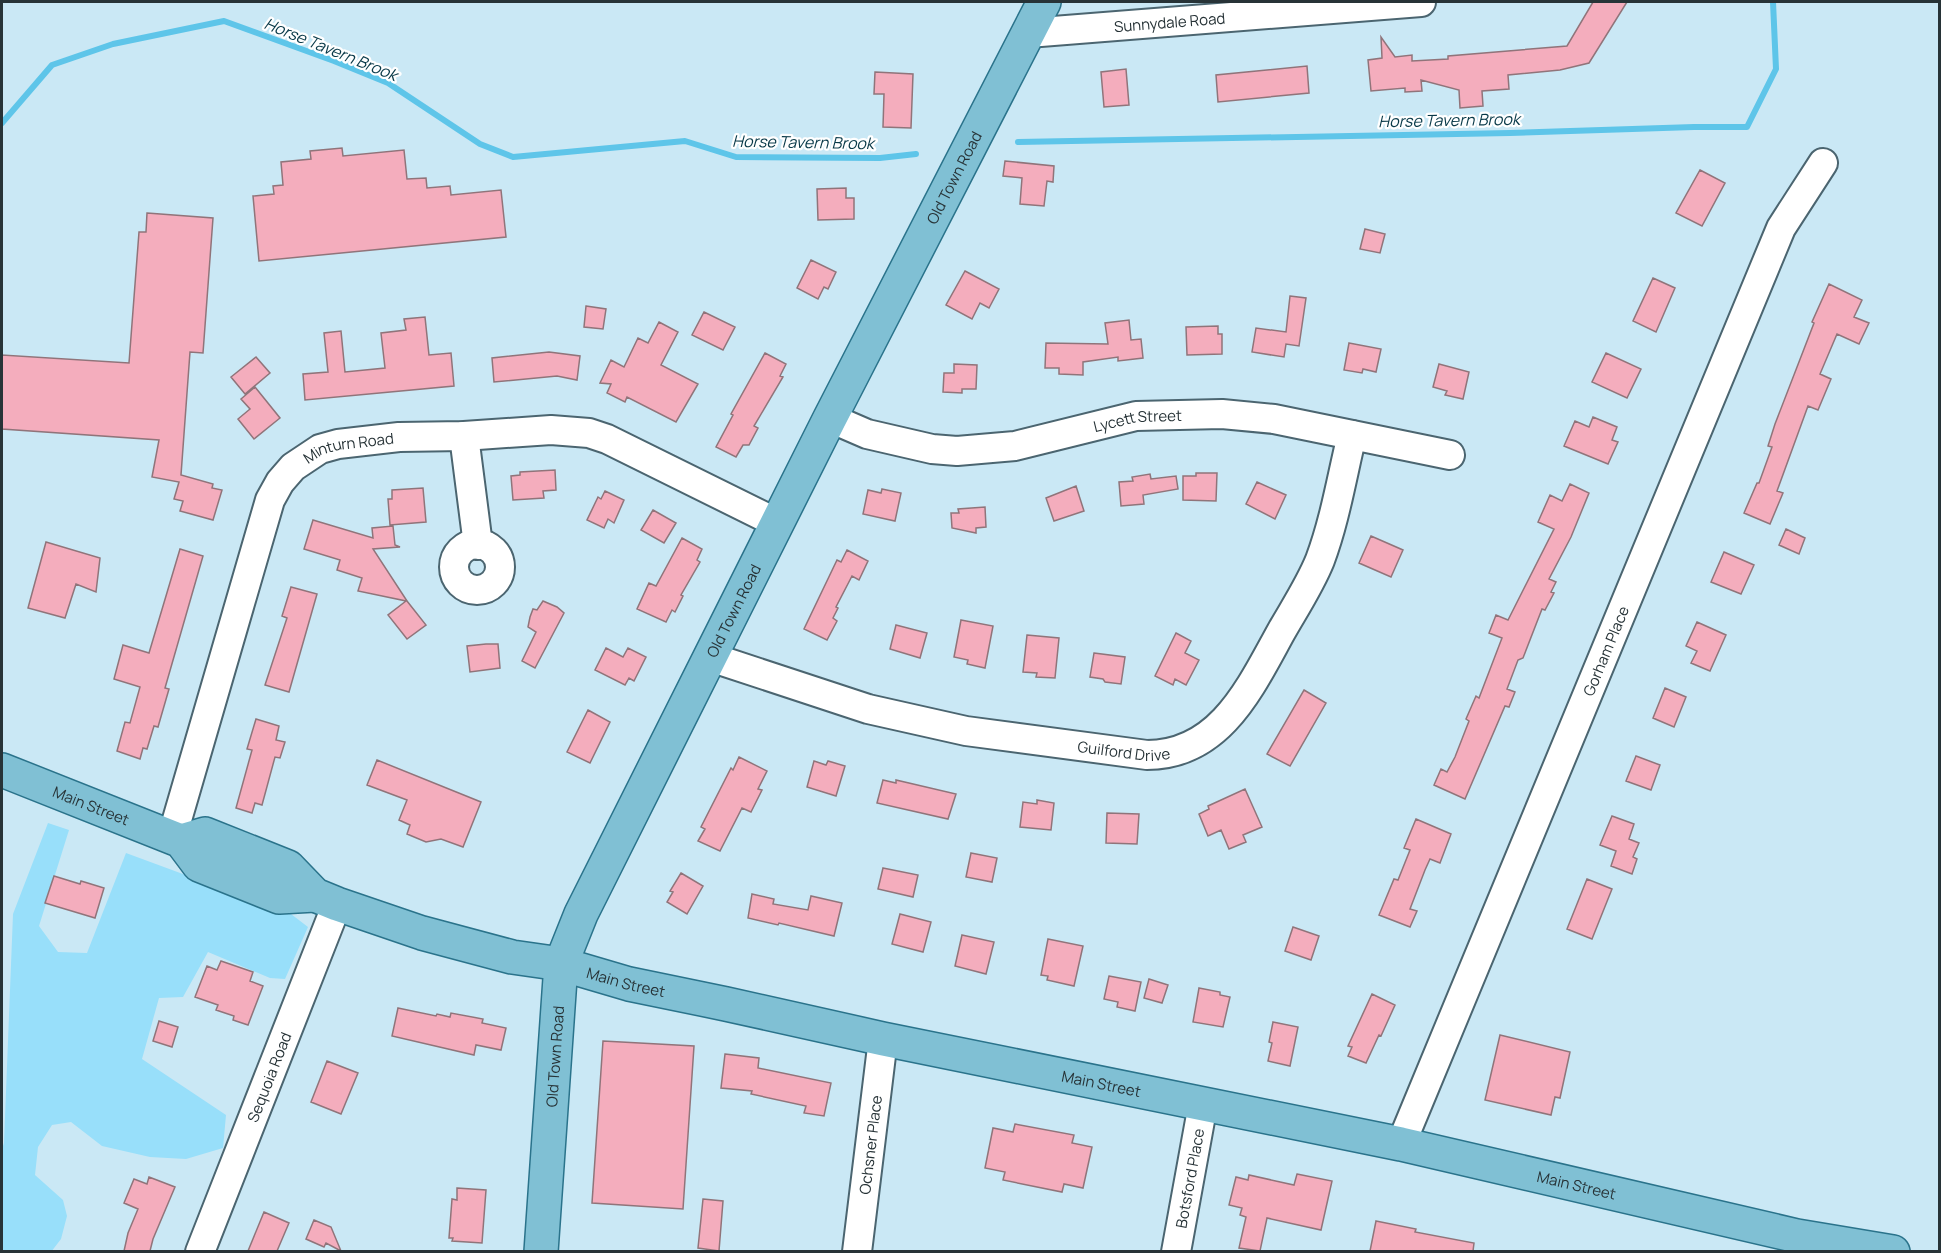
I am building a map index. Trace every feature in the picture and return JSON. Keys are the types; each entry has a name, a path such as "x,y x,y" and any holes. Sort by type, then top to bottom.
{"main road":[{"name":"Old Town Road","path":"541,1251 561,964 581,914 830,418 1044,2"},
{"name":"Main Street","path":"2,770 177,839 205,834 288,867 326,899 462,945 512,957 561,964 629,984 1042,1073 1401,1144 1789,1234 1893,1251"}],"street":[{"name":"Sunnydale Road","path":"1028,33 1420,2"},
{"name":"Gorham Place","path":"1401,1144 1781,228 1823,163"},
{"name":"Lycett Street","path":"830,418 867,434 932,449 957,451 1015,446 1136,416 1222,414 1263,418 1450,455"},
{"name":"Minturn Road","path":"177,839 270,500 280,482 293,467 320,449 338,444 399,437 464,436 551,430 590,433 685,476 777,523"},
{"name":"Guilford Drive","path":"710,657 868,709 966,731 1147,755 1164,755 1186,748 1206,737 1224,721 1248,691 1307,586 1326,541 1352,435"},
{"path":"464,436 478,545"},
{"name":"Sequoia Road","path":"200,1251 326,899"},
{"name":"Ochsner Place","path":"857,1251 883,1039"},
{"name":"Botsford Place","path":"1176,1251 1203,1104"}],"shaded area":[{"path":"48,823 69,830 39,926 58,952 87,953 126,853 291,914 308,927 285,979 270,978 208,952 183,997 159,998 142,1059 226,1115 223,1148 186,1159 150,1157 102,1146 71,1122 52,1125 38,1147 35,1175 63,1200 67,1216 61,1239 51,1252 2,1251 2,1149 13,914"}],"building":[{"path":"1593,2 1627,2 1589,63 1560,70 1508,75 1509,89 1482,91 1483,106 1460,108 1459,90 1421,80 1422,91 1405,92 1405,88 1371,91 1368,60 1382,58 1381,37 1395,57 1412,55 1412,61 1567,46"},
{"path":"1307,66 1309,93 1218,102 1216,75"},
{"path":"1126,69 1129,105 1104,107 1101,72"},
{"path":"875,72 913,74 911,128 883,127 884,94 874,94"},
{"path":"342,148 343,156 404,150 407,179 426,178 427,188 450,186 451,195 501,190 506,237 259,261 253,196 274,194 273,186 283,185 281,162 311,159 310,151"},
{"path":"1005,161 1054,166 1053,182 1047,181 1044,206 1020,204 1022,178 1003,176"},
{"path":"1700,170 1725,183 1702,226 1676,213"},
{"path":"846,188 846,198 854,198 854,219 818,220 817,189"},
{"path":"147,213 213,218 203,353 190,352 181,475 213,484 212,488 222,490 213,520 180,511 183,501 174,499 179,482 152,477 159,440 2,429 2,355 129,363 139,232 146,232"},
{"path":"1365,229 1385,234 1380,253 1360,249"},
{"path":"811,260 836,272 828,289 824,287 818,299 797,288"},
{"path":"965,271 999,289 989,308 980,303 972,319 946,305"},
{"path":"1653,278 1675,288 1656,332 1633,321"},
{"path":"1829,284 1862,300 1854,317 1869,323 1859,344 1837,334 1820,374 1831,379 1818,410 1808,406 1777,491 1783,493 1770,524 1744,513 1759,483 1772,447 1768,446 1775,424 1814,323 1812,322"},
{"path":"1290,296 1306,298 1299,346 1286,344 1284,357 1252,352 1256,328 1286,332"},
{"path":"586,306 606,309 603,329 584,327"},
{"path":"704,312 735,327 723,350 692,335"},
{"path":"425,317 429,355 451,353 454,386 305,400 303,374 328,372 324,333 341,331 345,372 385,368 381,333 406,330 404,319"},
{"path":"1129,320 1131,340 1141,339 1143,358 1118,361 1118,357 1083,362 1083,375 1059,374 1059,368 1045,368 1046,343 1108,344 1105,323"},
{"path":"659,322 678,332 661,365 698,384 676,422 627,397 625,402 607,393 611,384 600,383 611,360 624,367 638,338 648,343"},
{"path":"1218,326 1218,334 1222,334 1222,354 1187,355 1186,327"},
{"path":"1349,343 1381,349 1376,372 1363,369 1362,373 1344,370"},
{"path":"549,352 580,356 577,380 557,376 494,382 492,358"},
{"path":"765,353 786,364 780,376 783,377 754,426 758,428 749,445 743,445 736,457 716,447 733,415 731,414"},
{"path":"1606,353 1641,369 1627,398 1592,382"},
{"path":"256,357 270,373 245,394 231,377"},
{"path":"954,364 977,365 976,389 962,389 962,393 943,392 944,373 954,373"},
{"path":"1439,364 1469,372 1463,399 1445,395 1447,391 1433,387"},
{"path":"255,387 280,418 254,439 238,419 250,409 241,399"},
{"path":"1593,417 1617,427 1612,440 1618,442 1608,464 1564,446 1575,421 1589,427"},
{"path":"555,470 556,490 543,491 544,498 513,500 511,476 520,475 520,472"},
{"path":"1196,473 1217,473 1216,501 1183,500 1183,476 1196,476"},
{"path":"1150,474 1151,479 1176,476 1178,489 1143,495 1144,504 1121,506 1119,482 1133,481 1132,477"},
{"path":"1257,482 1286,495 1275,519 1246,504"},
{"path":"1570,484 1589,493 1571,537 1549,579 1556,582 1551,592 1554,593 1545,610 1542,609 1523,658 1518,660 1507,689 1515,692 1509,707 1505,706 1465,799 1434,785 1441,769 1447,772 1455,757 1469,721 1466,719 1476,696 1479,698 1502,638 1489,633 1496,615 1508,620 1554,529 1538,522 1550,495 1562,501"},
{"path":"1076,486 1084,511 1054,521 1046,498"},
{"path":"423,488 426,522 390,525 388,499 392,499 392,490"},
{"path":"882,489 901,493 895,521 863,514 868,490 881,493"},
{"path":"605,491 624,500 614,523 608,519 604,528 587,520 598,497 601,499"},
{"path":"985,507 986,527 976,528 976,533 952,528 951,513 959,513 958,509"},
{"path":"653,510 676,523 664,543 641,530"},
{"path":"313,520 373,538 372,528 393,526 395,545 400,547 373,549 407,601 426,625 407,639 388,615 406,601 358,591 362,578 337,570 340,560 304,549"},
{"path":"1786,529 1805,538 1799,554 1779,545"},
{"path":"1371,536 1403,550 1391,577 1359,563"},
{"path":"682,538 702,549 697,560 700,562 681,595 683,596 675,612 672,610 666,622 637,609 649,583 656,586"},
{"path":"46,542 100,558 96,592 76,584 65,618 28,608"},
{"path":"180,549 203,556 165,688 169,689 158,727 154,726 147,749 143,748 140,759 117,751 125,722 130,723 140,687 114,679 123,645 149,653"},
{"path":"847,550 868,561 859,580 852,576 836,607 838,608 833,618 837,621 827,640 804,629 837,560 841,562"},
{"path":"1724,552 1754,565 1741,594 1711,582"},
{"path":"291,587 317,594 289,692 265,685 287,618 282,616"},
{"path":"543,601 564,613 535,668 522,661 536,632 528,627 530,617 533,609 537,610"},
{"path":"961,620 993,626 985,668 967,664 968,660 954,657"},
{"path":"1697,622 1726,635 1710,671 1691,663 1697,651 1686,646"},
{"path":"896,625 927,633 920,658 890,649"},
{"path":"1176,633 1191,641 1185,653 1199,660 1186,685 1175,679 1173,685 1155,676"},
{"path":"1027,635 1059,638 1055,678 1036,677 1037,673 1023,672"},
{"path":"498,644 500,668 470,672 467,646"},
{"path":"606,648 623,657 628,648 646,657 634,681 629,678 625,685 595,670"},
{"path":"1094,653 1125,657 1121,684 1090,677"},
{"path":"1665,688 1686,697 1674,727 1653,718"},
{"path":"1304,690 1326,703 1290,766 1267,754"},
{"path":"588,710 610,722 590,763 567,752"},
{"path":"256,719 279,726 276,740 285,742 280,758 275,757 262,805 255,803 252,813 236,808 252,750 247,749"},
{"path":"1636,756 1660,765 1651,790 1626,781"},
{"path":"739,757 767,771 758,789 762,790 751,812 742,808 720,851 698,841 705,829 701,827"},
{"path":"377,760 481,802 463,847 441,839 426,842 407,834 410,825 399,820 407,800 367,785"},
{"path":"814,761 826,765 828,761 845,766 836,796 807,787"},
{"path":"883,780 896,783 896,780 956,794 948,819 877,803"},
{"path":"1245,789 1262,827 1243,835 1246,842 1229,849 1221,830 1208,836 1199,814 1209,809 1208,806"},
{"path":"1037,800 1054,803 1051,830 1020,827 1023,802 1037,804"},
{"path":"1107,813 1139,814 1137,844 1106,843"},
{"path":"1612,816 1634,824 1629,839 1639,843 1633,857 1637,859 1632,874 1611,866 1616,851 1600,845"},
{"path":"1416,819 1451,834 1440,863 1430,859 1425,870 1410,909 1417,911 1410,927 1379,915 1394,879 1398,880 1410,850 1404,848"},
{"path":"971,853 997,858 992,882 966,877"},
{"path":"883,868 918,875 913,897 878,889"},
{"path":"681,873 703,886 687,914 667,902 673,892 670,891"},
{"path":"54,876 104,888 95,918 45,903"},
{"path":"1587,879 1612,889 1592,939 1567,929"},
{"path":"752,894 774,899 773,904 808,910 811,896 842,903 834,936 748,918"},
{"path":"900,914 931,922 923,952 892,944"},
{"path":"1293,927 1319,936 1311,960 1285,951"},
{"path":"962,935 994,942 986,974 955,966"},
{"path":"1048,939 1083,946 1074,986 1047,980 1048,976 1041,975"},
{"path":"221,961 253,972 250,981 263,986 248,1025 233,1020 234,1016 216,1010 218,1005 195,997 207,966 217,970"},
{"path":"1109,976 1141,982 1135,1011 1117,1007 1118,1002 1104,999"},
{"path":"1149,979 1168,985 1162,1003 1144,998"},
{"path":"1199,988 1220,992 1220,995 1230,997 1223,1027 1193,1022"},
{"path":"1372,994 1395,1005 1366,1063 1348,1056 1352,1047 1348,1046"},
{"path":"398,1008 436,1016 437,1014 450,1017 451,1013 483,1019 482,1023 506,1028 501,1050 476,1045 474,1055 392,1036"},
{"path":"159,1021 178,1027 172,1047 153,1041"},
{"path":"1273,1022 1298,1027 1290,1066 1268,1061"},
{"path":"1500,1035 1570,1052 1560,1098 1555,1097 1551,1115 1485,1100"},
{"path":"603,1041 694,1046 683,1209 592,1203"},
{"path":"725,1054 759,1058 758,1068 831,1083 824,1116 804,1113 806,1106 751,1094 752,1091 721,1088"},
{"path":"327,1061 358,1073 341,1114 311,1102"},
{"path":"1015,1124 1074,1135 1072,1143 1092,1147 1083,1188 1064,1184 1062,1192 1003,1180 1005,1172 985,1168 993,1128 1013,1132"},
{"path":"1297,1174 1332,1181 1321,1230 1267,1218 1260,1251 1239,1248 1246,1217 1240,1215 1242,1208 1229,1205 1236,1177 1248,1180 1249,1175 1294,1185"},
{"path":"149,1177 175,1187 150,1251 124,1251 128,1233 138,1209 124,1203 134,1179 147,1184"},
{"path":"457,1188 486,1190 482,1243 452,1241 453,1238 449,1238 452,1199 457,1200"},
{"path":"703,1199 723,1201 719,1251 698,1248"},
{"path":"264,1212 289,1223 277,1251 248,1251"},
{"path":"314,1220 331,1227 341,1251 326,1243 324,1247 306,1239"},
{"path":"1376,1221 1416,1229 1415,1232 1474,1243 1473,1251 1370,1251"}],"waterway":[{"name":"Horse Tavern Brook","path":"1018,142 1747,127 1776,69 1773,2"},
{"name":"Horse Tavern Brook","path":"2,123 52,65 113,44 224,21 388,83 480,144 513,157 685,141 736,157 880,158 916,154"}]}
